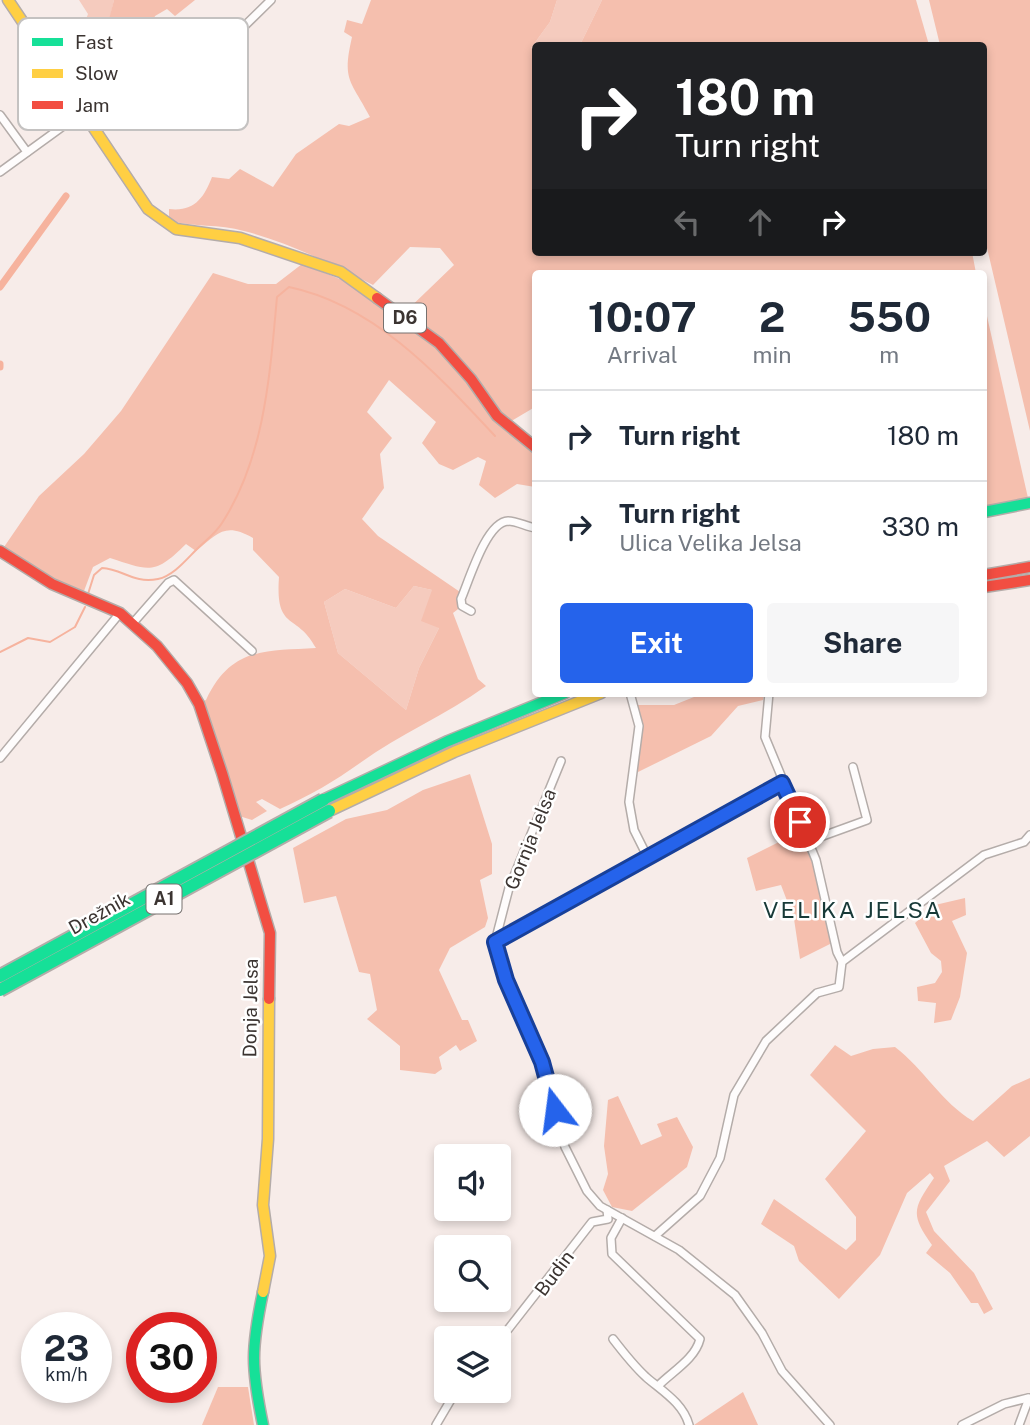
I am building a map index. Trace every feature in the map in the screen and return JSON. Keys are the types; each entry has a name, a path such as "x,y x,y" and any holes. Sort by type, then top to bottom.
{"main road":[{"name":"D6","path":"8,0 20,18"},
{"name":"D6","path":"96,130 148,209 176,229 240,238 341,272 439,343 471,379 497,416 532,445"},
{"path":"987,511 1030,503"},
{"name":"Donja Jelsa","path":"0,551 52,584 120,613 172,663 199,704 270,933 268,1139 263,1205 270,1256 252,1344 252,1374 263,1425"},
{"path":"987,574 1030,567"},
{"path":"987,587 1030,580"},
{"name":"A1","path":"326,806 448,741 555,697"},
{"name":"A1","path":"326,806 591,697"},
{"name":"Drežnik","path":"0,976 326,806"},
{"name":"Drežnik","path":"0,990 326,806"}],"street":[{"path":"248,23 271,0"},
{"path":"0,115 27,152"},
{"path":"0,172 64,130"},
{"path":"471,611 461,606 461,599 483,545 495,527 508,521 532,527"},
{"path":"133,623 168,583 174,580 253,651"},
{"path":"0,758 120,613"},
{"path":"631,697 639,726 629,802 634,830 648,858"},
{"path":"655,1236 700,1196 720,1158 734,1095 765,1041 817,993 839,986 842,961 837,952 809,841 782,783 765,737 769,697"},
{"name":"Gornja Jelsa","path":"495,942 509,888 561,761"},
{"path":"809,841 867,820 853,767"},
{"path":"782,783 495,942 506,980 542,1062 565,1147 587,1191 607,1210 679,1250 735,1295 762,1333 782,1371 830,1425"},
{"path":"842,961 984,855 1024,842 1030,835"},
{"name":"Budin","path":"511,1326 592,1222 608,1219 607,1210"},
{"path":"622,1218 609,1245 612,1254 700,1339 698,1347 686,1361 659,1385"},
{"path":"613,1339 647,1378 659,1385 686,1415 689,1425"},
{"path":"962,1425 1004,1404 1029,1398"},
{"path":"1018,1425 1029,1398"},
{"path":"436,1425 449,1403"}],"shaded area":[{"path":"79,0 114,0 110,18 87,18 88,14"},
{"path":"114,0 195,0 175,16 167,9 154,18 109,18"},
{"path":"371,0 557,0 550,22 535,42 532,42 531,48 532,256 973,256 975,270 532,270 532,409 501,427 532,453 532,486 517,484 495,498 479,485 486,461 478,457 453,470 439,464 422,443 436,422 389,380 367,412 392,438 380,454 384,488 362,519 378,536 463,594 462,606 453,613 478,679 486,686 301,799 280,809 262,799 256,802 267,811 252,820 236,815 201,702 206,700 216,683 238,661 265,652 316,648 302,629 284,614 280,606 279,577 253,550 253,538 228,530 216,535 196,551 186,544 167,561 151,568 110,558 93,567 84,591 51,578 4,547 39,496 84,454 121,411 213,273 248,284 276,284 302,264 355,285 400,317 454,265 440,248 410,247 373,285 277,241 235,229 169,221 169,209 185,208 197,202 212,177 229,179 240,169 273,187 296,154 339,124 349,126 370,117 348,72 352,37 344,32 347,20 362,24","holes":["414,586 432,590 421,621 439,628 419,668 406,710 338,653 324,602 345,589 396,608"]},
{"path":"557,0 602,0 581,42 535,42 550,22"},
{"path":"602,0 916,0 928,42 581,42"},
{"path":"929,0 1030,0 1030,431 987,248 987,42 939,42"},
{"path":"987,316 1028,498 987,506"},
{"path":"414,586 432,590 439,628 419,668 406,710 338,653 324,602 345,589 396,608"},
{"path":"694,697 763,697 763,700 738,706 711,736 636,773 643,724 637,705 674,705"},
{"path":"470,774 492,844 492,874 480,880 488,918 485,927 450,948 439,970 462,1020 468,1020 477,1041 460,1051 456,1045 439,1057 442,1069 435,1074 400,1070 400,1046 367,1019 377,1010 370,974 359,972 336,896 304,903 293,848 346,819 387,810 423,790"},
{"path":"799,832 813,865 834,942 800,959 794,919 781,885 756,891 747,858"},
{"path":"965,898 966,915 952,921 967,953 960,997 951,1020 934,1023 936,1003 918,1001 917,987 935,983 942,972 941,961 931,953 915,923 935,905"},
{"path":"835,1045 851,1056 873,1049 895,1047 952,1105 973,1121 1012,1086 1030,1078 1030,1136 1004,1157 987,1141 944,1166 950,1181 926,1212 934,1231 974,1273 993,1309 984,1314 978,1303 971,1303 950,1273 926,1253 932,1245 920,1226 917,1212 922,1197 934,1178 930,1173 907,1193 880,1255 839,1299 799,1261 794,1246 761,1224 774,1199 846,1250 856,1240 856,1217 825,1179 866,1131 810,1075"},
{"path":"618,1096 641,1145 662,1136 657,1124 677,1117 693,1147 687,1167 632,1211 612,1207 603,1190 608,1174 604,1146 608,1100"},
{"path":"218,1387 248,1387 254,1425 202,1425 211,1403 217,1403"},
{"path":"743,1392 758,1425 694,1425"}],"waterway":[{"path":"0,287 66,196"},
{"path":"88,594 94,575 102,568 142,580 169,575 214,534 222,523 248,471 256,443 268,385 277,297 289,287 320,296 377,326 427,367 495,436"},
{"path":"0,652 28,638 50,642 75,627 85,607"}],"traffic: fast":[{"path":"987,511 1030,503"},
{"path":"323,800 448,741 555,697"},
{"path":"0,976 323,800"},
{"path":"0,990 329,811"},
{"path":"263,1292 254,1358 263,1425"}],"traffic: slow":[{"path":"8,0 20,18"},
{"path":"95,130 148,209 176,229 240,238 341,272 377,298"},
{"path":"329,811 454,752 591,697"},
{"path":"263,1292 270,1256 263,1205 268,1139 269,999"}],"traffic: jam":[{"path":"377,298 439,343 471,379 497,416 532,445"},
{"path":"0,551 52,584 120,613 157,646 187,683 199,704 222,773 270,933 269,999"},
{"path":"987,574 1030,567"},
{"path":"987,587 1030,580"}],"district":[{"name":"VELIKA JELSA","path":"853,910"}],"route":[{"path":"555,1110 542,1062 496,955 495,942 505,934 538,919 782,783 800,822"}]}
